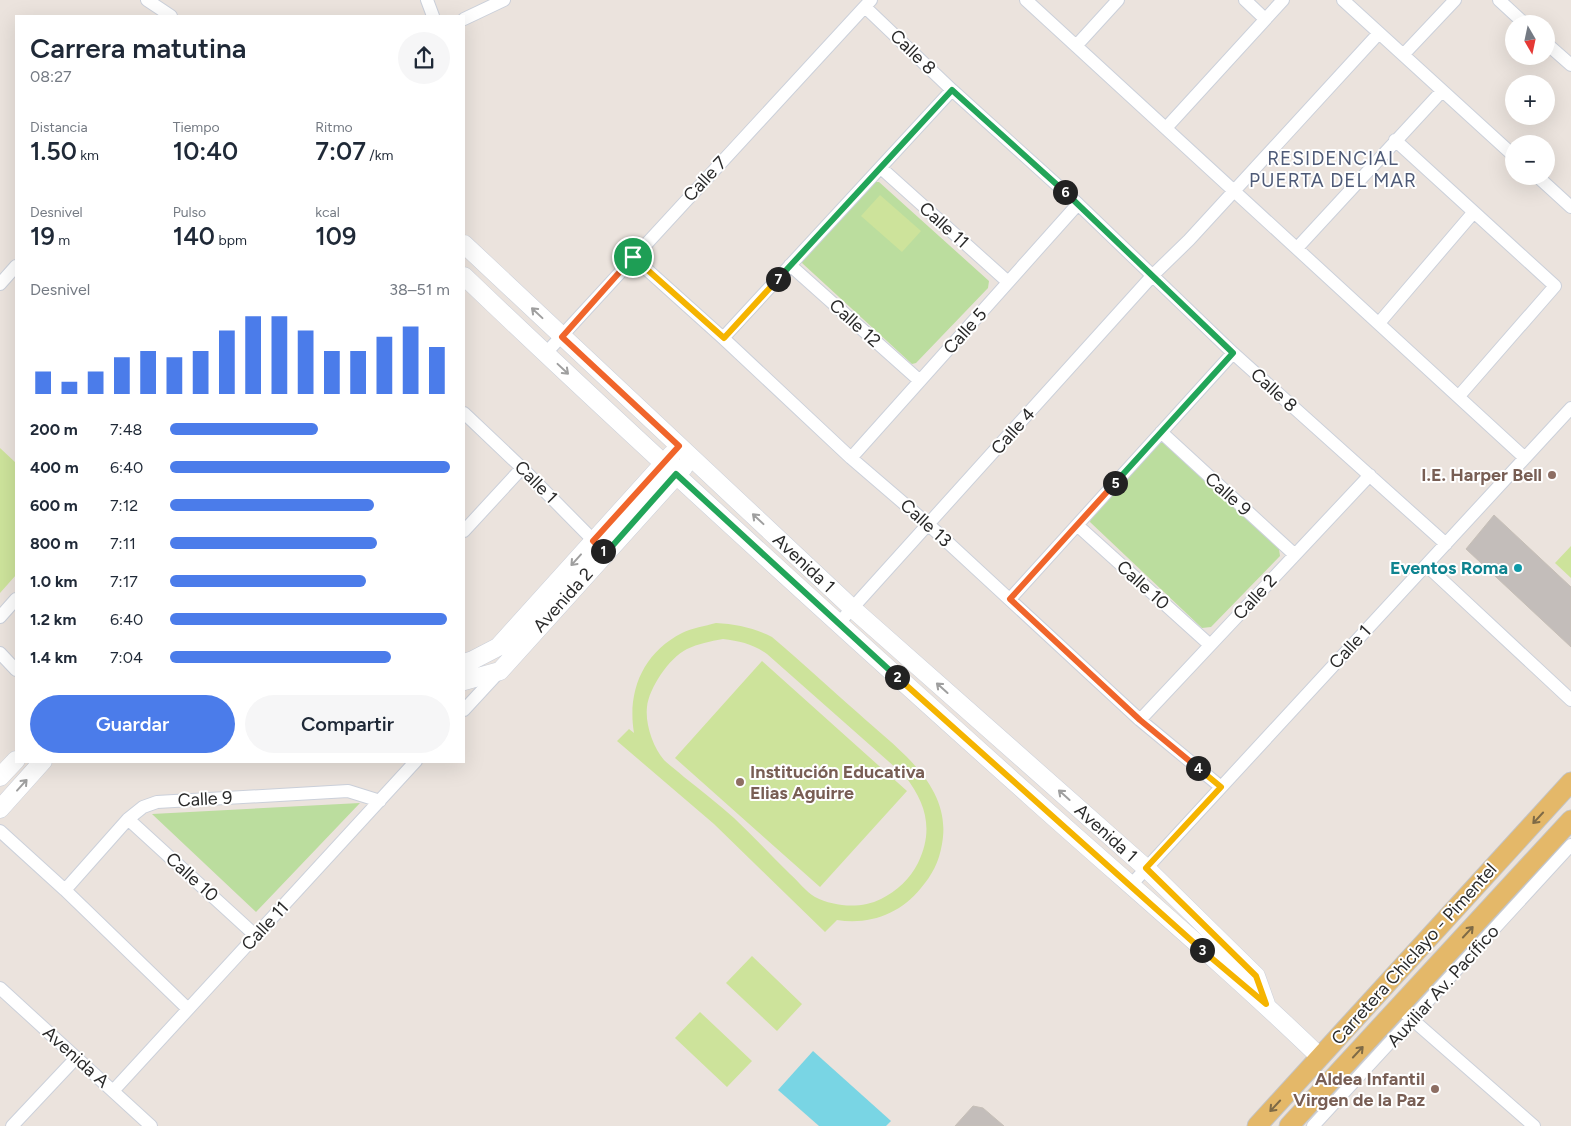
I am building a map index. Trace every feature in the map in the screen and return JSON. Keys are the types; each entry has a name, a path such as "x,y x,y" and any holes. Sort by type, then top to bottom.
{"main road":[{"name":"Carretera Chiclayo - Pimentel","path":"1256,1126 1571,782"},
{"name":"Carretera Chiclayo - Pimentel","path":"1289,1126 1406,1014 1417,988 1571,820"},
{"path":"1398,971 1412,973 1417,983 1417,988"}],"street":[{"path":"147,0 170,15"},
{"path":"427,0 433,15"},
{"path":"465,19 504,0"},
{"path":"1026,0 1298,247 1525,458"},
{"path":"1076,46 1118,0"},
{"path":"1245,0 1266,19"},
{"path":"1166,128 1283,0"},
{"path":"1343,0 1505,148"},
{"path":"1403,55 1455,0"},
{"path":"1499,0 1515,15"},
{"name":"Calle 8","path":"868,3 952,90 1078,204 1233,353 1446,544"},
{"name":"Calle 7","path":"546,353 868,3"},
{"name":"Calle 4","path":"838,624 1153,275 1189,240 1379,33"},
{"path":"1555,51 1571,66"},
{"path":"724,338 952,90"},
{"path":"1298,247 1442,91"},
{"path":"1395,140 1554,286 1459,396"},
{"name":"Calle 11","path":"881,168 1008,282"},
{"path":"1547,185 1571,207"},
{"name":"Calle 5","path":"852,458 1078,204"},
{"path":"1378,323 1473,213"},
{"name":"Avenida 1","path":"465,245 852,608 1146,868 1256,976 1266,1004"},
{"name":"Calle 13","path":"633,257 724,338 852,458 929,525 1140,720 1221,787"},
{"name":"Calle 12","path":"790,265 920,381"},
{"path":"0,284 15,267"},
{"name":"Avenida 1","path":"465,277 838,624 1130,886 1266,1004"},
{"path":"1010,599 1233,353"},
{"name":"Calle 1","path":"1130,886 1571,408"},
{"name":"Calle 1","path":"465,413 599,547"},
{"name":"Calle 9","path":"1161,432 1295,555"},
{"name":"Avenida 2","path":"465,663 498,647 599,547 670,468 679,446"},
{"name":"Avenida 2","path":"670,468 693,458"},
{"path":"465,530 522,468"},
{"name":"Calle 2","path":"1140,720 1370,474"},
{"name":"Calle 10","path":"1077,525 1210,646"},
{"name":"Avenida 2","path":"500,671 599,547"},
{"path":"1426,566 1571,700"},
{"path":"0,617 15,600"},
{"path":"0,653 15,669"},
{"path":"465,681 500,671"},
{"path":"465,709 500,671"},
{"path":"0,777 15,761"},
{"path":"0,809 42,763"},
{"name":"Calle 11","path":"113,1091 414,763"},
{"name":"Calle 9","path":"65,890 128,819 143,807 157,802 348,791 380,801"},
{"name":"Calle 10","path":"128,819 256,936"},
{"path":"0,831 65,890 188,1009"},
{"name":"Auxiliar Av. Pacífico","path":"1313,1126 1406,1014 1571,845"},
{"name":"Avenida A","path":"2,995 76,1058 150,1126"},
{"path":"1266,1004 1320,1057"},
{"path":"1406,1014 1534,1126"},
{"path":"12,1126 76,1058"}],"green space":[{"path":"874,182 879,182 989,281 988,288 916,363 912,364 802,263 803,257"},
{"path":"880,195 921,231 902,252 861,216"},
{"path":"1164,441 1279,549 1280,556 1211,627 1202,628 1090,522 1091,517 1158,442"},
{"path":"0,448 15,462 15,576 0,593"},
{"path":"1571,546 1571,578 1555,563"},
{"path":"716,623 738,625 772,637 904,754 930,786 939,804 943,823 941,851 928,878 904,905 884,916 873,919 861,921 837,920 825,932 714,824 617,741 629,729 634,733 632,717 636,688 648,662 657,651 668,641 682,633","holes":["723,639 751,645 767,654 905,776 912,786 923,807 926,839 918,863 911,874 903,884 887,896 873,902 848,906 831,903 815,897 734,818 664,760 656,749 647,721 647,707 652,691 661,674 673,659 687,649"]},
{"path":"762,661 907,791 820,887 675,758"},
{"path":"360,803 256,912 152,814"},
{"path":"752,956 802,1004 777,1031 726,983"},
{"path":"700,1012 752,1061 727,1087 675,1038"}],"water":[{"path":"813,1051 891,1121 886,1126 819,1126 778,1090"}],"building":[{"name":"Eventos Roma","path":"1494,515 1571,587 1571,647 1466,549"},
{"path":"973,1106 983,1108 1004,1126 955,1126"}],"place":[{"name":"I.E. Harper Bell","path":"1552,475"},
{"name":"Eventos Roma","path":"1518,568"},
{"name":"Institución Educativa Elias Aguirre","path":"740,782"},
{"name":"Aldea Infantil Virgen de la Paz","path":"1435,1089"}],"district":[{"name":"RESIDENCIAL PUERTA DEL MAR","path":"1333,169"}],"route":[{"path":"952,90 1078,204 1233,353 1010,599 1140,720 1221,787 1146,868 1256,976 1266,1004 1240,984 838,624 676,474 606,553 593,541 679,446 562,337 633,257 724,338 952,90"}]}
